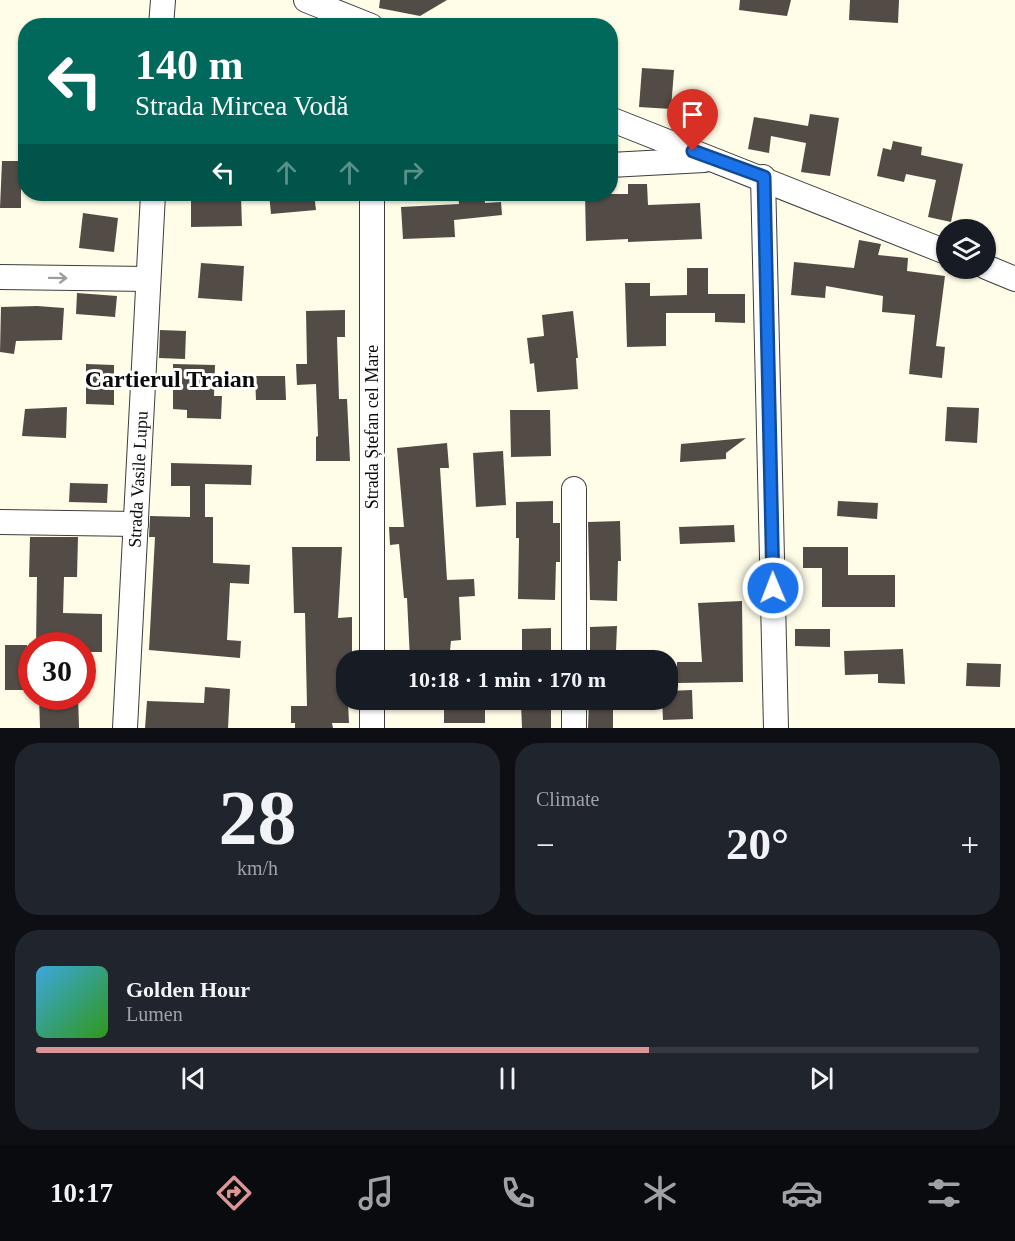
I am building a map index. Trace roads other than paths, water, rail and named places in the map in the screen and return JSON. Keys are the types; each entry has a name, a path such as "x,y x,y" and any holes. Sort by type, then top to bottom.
{"street":[{"path":"162,18 163,0"},
{"path":"306,0 351,18"},
{"path":"618,122 764,177 936,248"},
{"path":"618,165 713,159"},
{"path":"764,177 776,728"},
{"name":"Strada Vasile Lupu","path":"125,728 153,201"},
{"name":"Strada Ștefan cel Mare","path":"372,201 372,650"},
{"path":"996,271 1015,279"},
{"path":"0,277 148,279"},
{"path":"574,489 574,650"},
{"path":"0,522 136,524"},
{"path":"372,710 372,728"},
{"path":"574,710 574,728"}],"district":[{"name":"Cartierul Traian","path":"170,379"}]}
